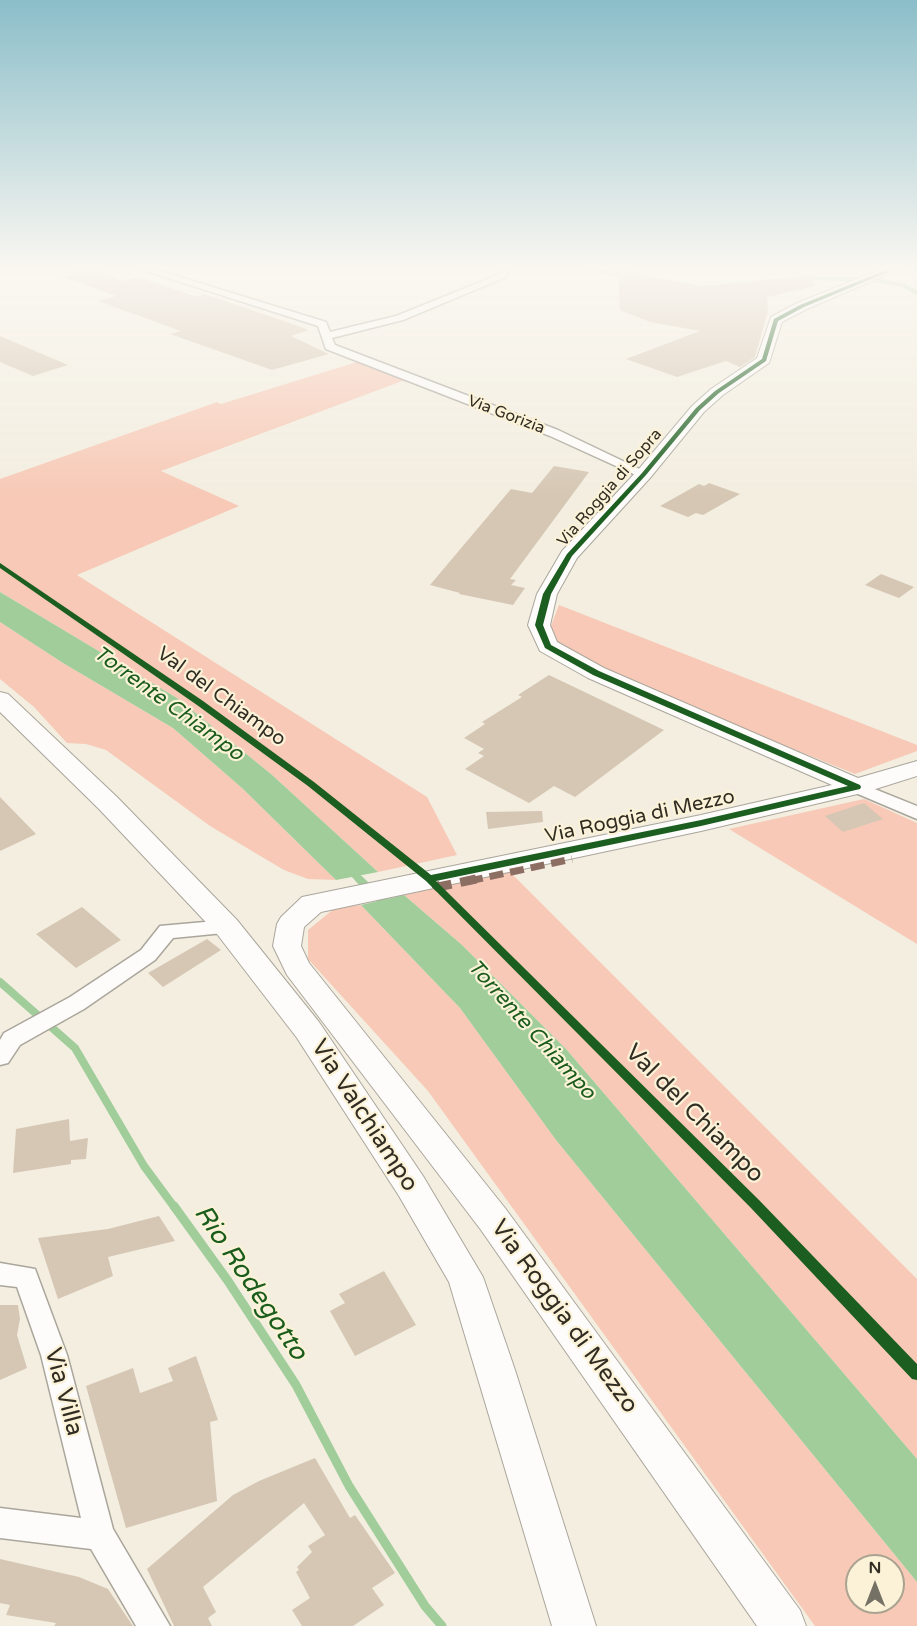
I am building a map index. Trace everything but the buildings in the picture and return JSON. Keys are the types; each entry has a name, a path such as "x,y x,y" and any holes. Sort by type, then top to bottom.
{"street":[{"name":"Via Gorizia","path":"329,344 330,347 554,433 644,474"},
{"name":"Via Roggia di Sopra","path":"769,344 764,360 717,392 698,409 644,474 569,555 547,594 538,625 548,646 596,673 857,787"},
{"name":"Via Valchiampo","path":"0,699 108,803 227,927 308,1030 411,1186 465,1277 496,1370 574,1626"},
{"name":"Via Roggia di Mezzo","path":"784,1626 493,1219 297,968 287,946 291,924 312,904 691,826 857,787 917,768"},
{"path":"857,787 917,813"},
{"path":"0,1057 6,1035 77,1004 148,955 167,931 227,927"},
{"name":"Via Villa","path":"0,1274 26,1277 54,1355 100,1535 154,1626"},
{"path":"0,1522 100,1535"}],"shaded area":[{"path":"357,362 405,380 161,471 239,506 77,575 427,797 457,855 378,872 271,774 177,698 0,592 0,479 217,402 221,404"},
{"path":"559,605 917,745 917,751 855,774 672,700 567,651 556,643 551,626"},
{"path":"0,622 63,663 173,728 242,788 336,880 308,879 284,870 210,826 106,750 86,744 67,743 34,707 0,679"},
{"path":"864,799 917,823 917,944 729,829"},
{"path":"510,872 917,1279 917,1459 566,1049 462,945 404,895"},
{"path":"361,905 460,1008 556,1140 894,1554 845,1554 845,1614 905,1614 905,1567 917,1582 917,1626 815,1626 428,1091 308,959 308,930 335,908"}],"water":[{"path":"0,592 177,698 271,774 378,872 336,880 242,788 173,728 63,663 0,622"},
{"path":"404,895 462,945 566,1049 917,1459 917,1582 905,1567 905,1554 894,1554 556,1140 460,1008 361,905"}],"waterway":[{"name":"Torrente Chiampo","path":"350,871 360,881"},
{"name":"Torrente Chiampo","path":"359,879 386,905"},
{"name":"Rio Rodegotto","path":"0,982 75,1048 144,1166 175,1208"},
{"name":"Rio Rodegotto","path":"174,1206 228,1281 296,1385 349,1486 425,1606 442,1626"}],"marked path":[{"path":"435,884 438,887 572,859"}],"cycle path":[{"path":"769,344 764,360 717,392 698,409 644,474 569,555 547,594 539,625 548,646 596,673 857,787"},
{"name":"Val del Chiampo","path":"0,565 200,703 311,784 429,879 755,1204 917,1374"},
{"path":"429,879 701,823 857,787"}]}
